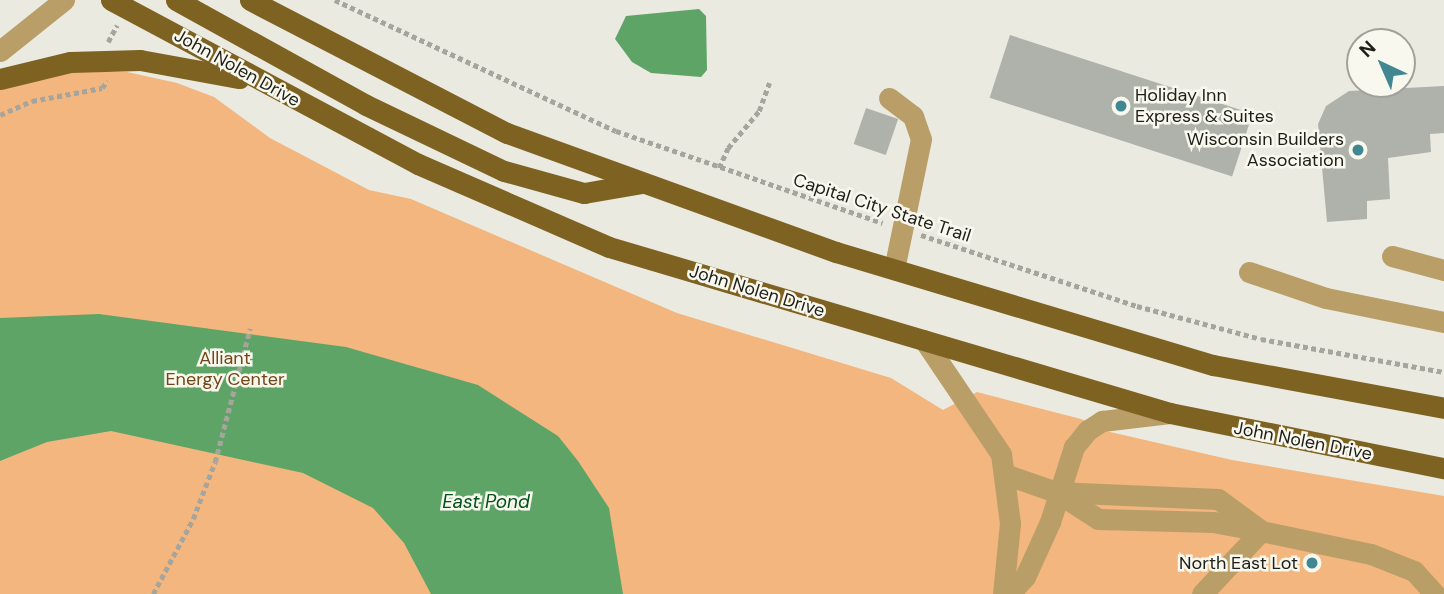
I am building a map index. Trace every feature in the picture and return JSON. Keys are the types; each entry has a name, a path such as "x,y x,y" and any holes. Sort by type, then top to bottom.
{"main road":[{"name":"John Nolen Drive","path":"111,0 266,85 514,209 609,247 1170,413 1444,468"},
{"path":"176,0 366,105 504,171 584,193 644,183"},
{"path":"250,0 507,133 894,270 1213,365 1444,408"},
{"path":"0,79 70,62 140,60 266,85"}],"street":[{"path":"0,51 64,0"},
{"path":"889,98 913,116 921,139 905,230 894,270"},
{"path":"1392,256 1444,270"},
{"path":"1249,272 1326,298 1444,322"},
{"path":"924,340 1001,454 1007,475 1010,523 1003,594"},
{"path":"1009,594 1025,577 1050,522 1056,492 1074,447 1088,430 1102,421 1170,413"},
{"path":"1007,475 1056,492 1218,499 1261,531 1371,554 1414,571 1435,594"},
{"path":"1202,594 1261,531"}],"path":[{"name":"Capital City State Trail","path":"335,0 616,131 719,168 1138,306 1261,340 1444,372"},
{"path":"719,168 728,148 759,111 768,83"},
{"path":"153,594 193,519 215,462 250,329"}],"green space":[{"name":"Alliant Energy Center","path":"61,72 127,72 177,83 214,97 270,138 369,190 411,199 677,313 891,378 943,410 977,392 1081,419 1106,431 1232,460 1444,496 1444,594 0,594 0,90"}],"water":[{"path":"699,9 706,16 707,70 701,77 651,73 632,62 615,39 626,16"},
{"name":"East Pond","path":"99,314 346,347 478,385 558,436 578,461 609,508 623,594 431,594 404,543 373,508 303,473 111,431 47,442 0,461 0,318"}],"building":[{"name":"Holiday Inn Express & Suites","path":"1010,35 1253,114 1232,177 990,98"},
{"path":"1444,86 1444,133 1430,134 1431,152 1388,158 1390,199 1367,201 1367,219 1327,222 1318,124 1326,106 1346,93 1346,98 1416,98 1416,87"},
{"path":"866,108 898,119 886,155 854,144"}],"place":[{"name":"Holiday Inn Express & Suites","path":"1121,106"},
{"name":"Wisconsin Builders Association","path":"1358,150"},
{"name":"North East Lot","path":"1312,563"}]}
